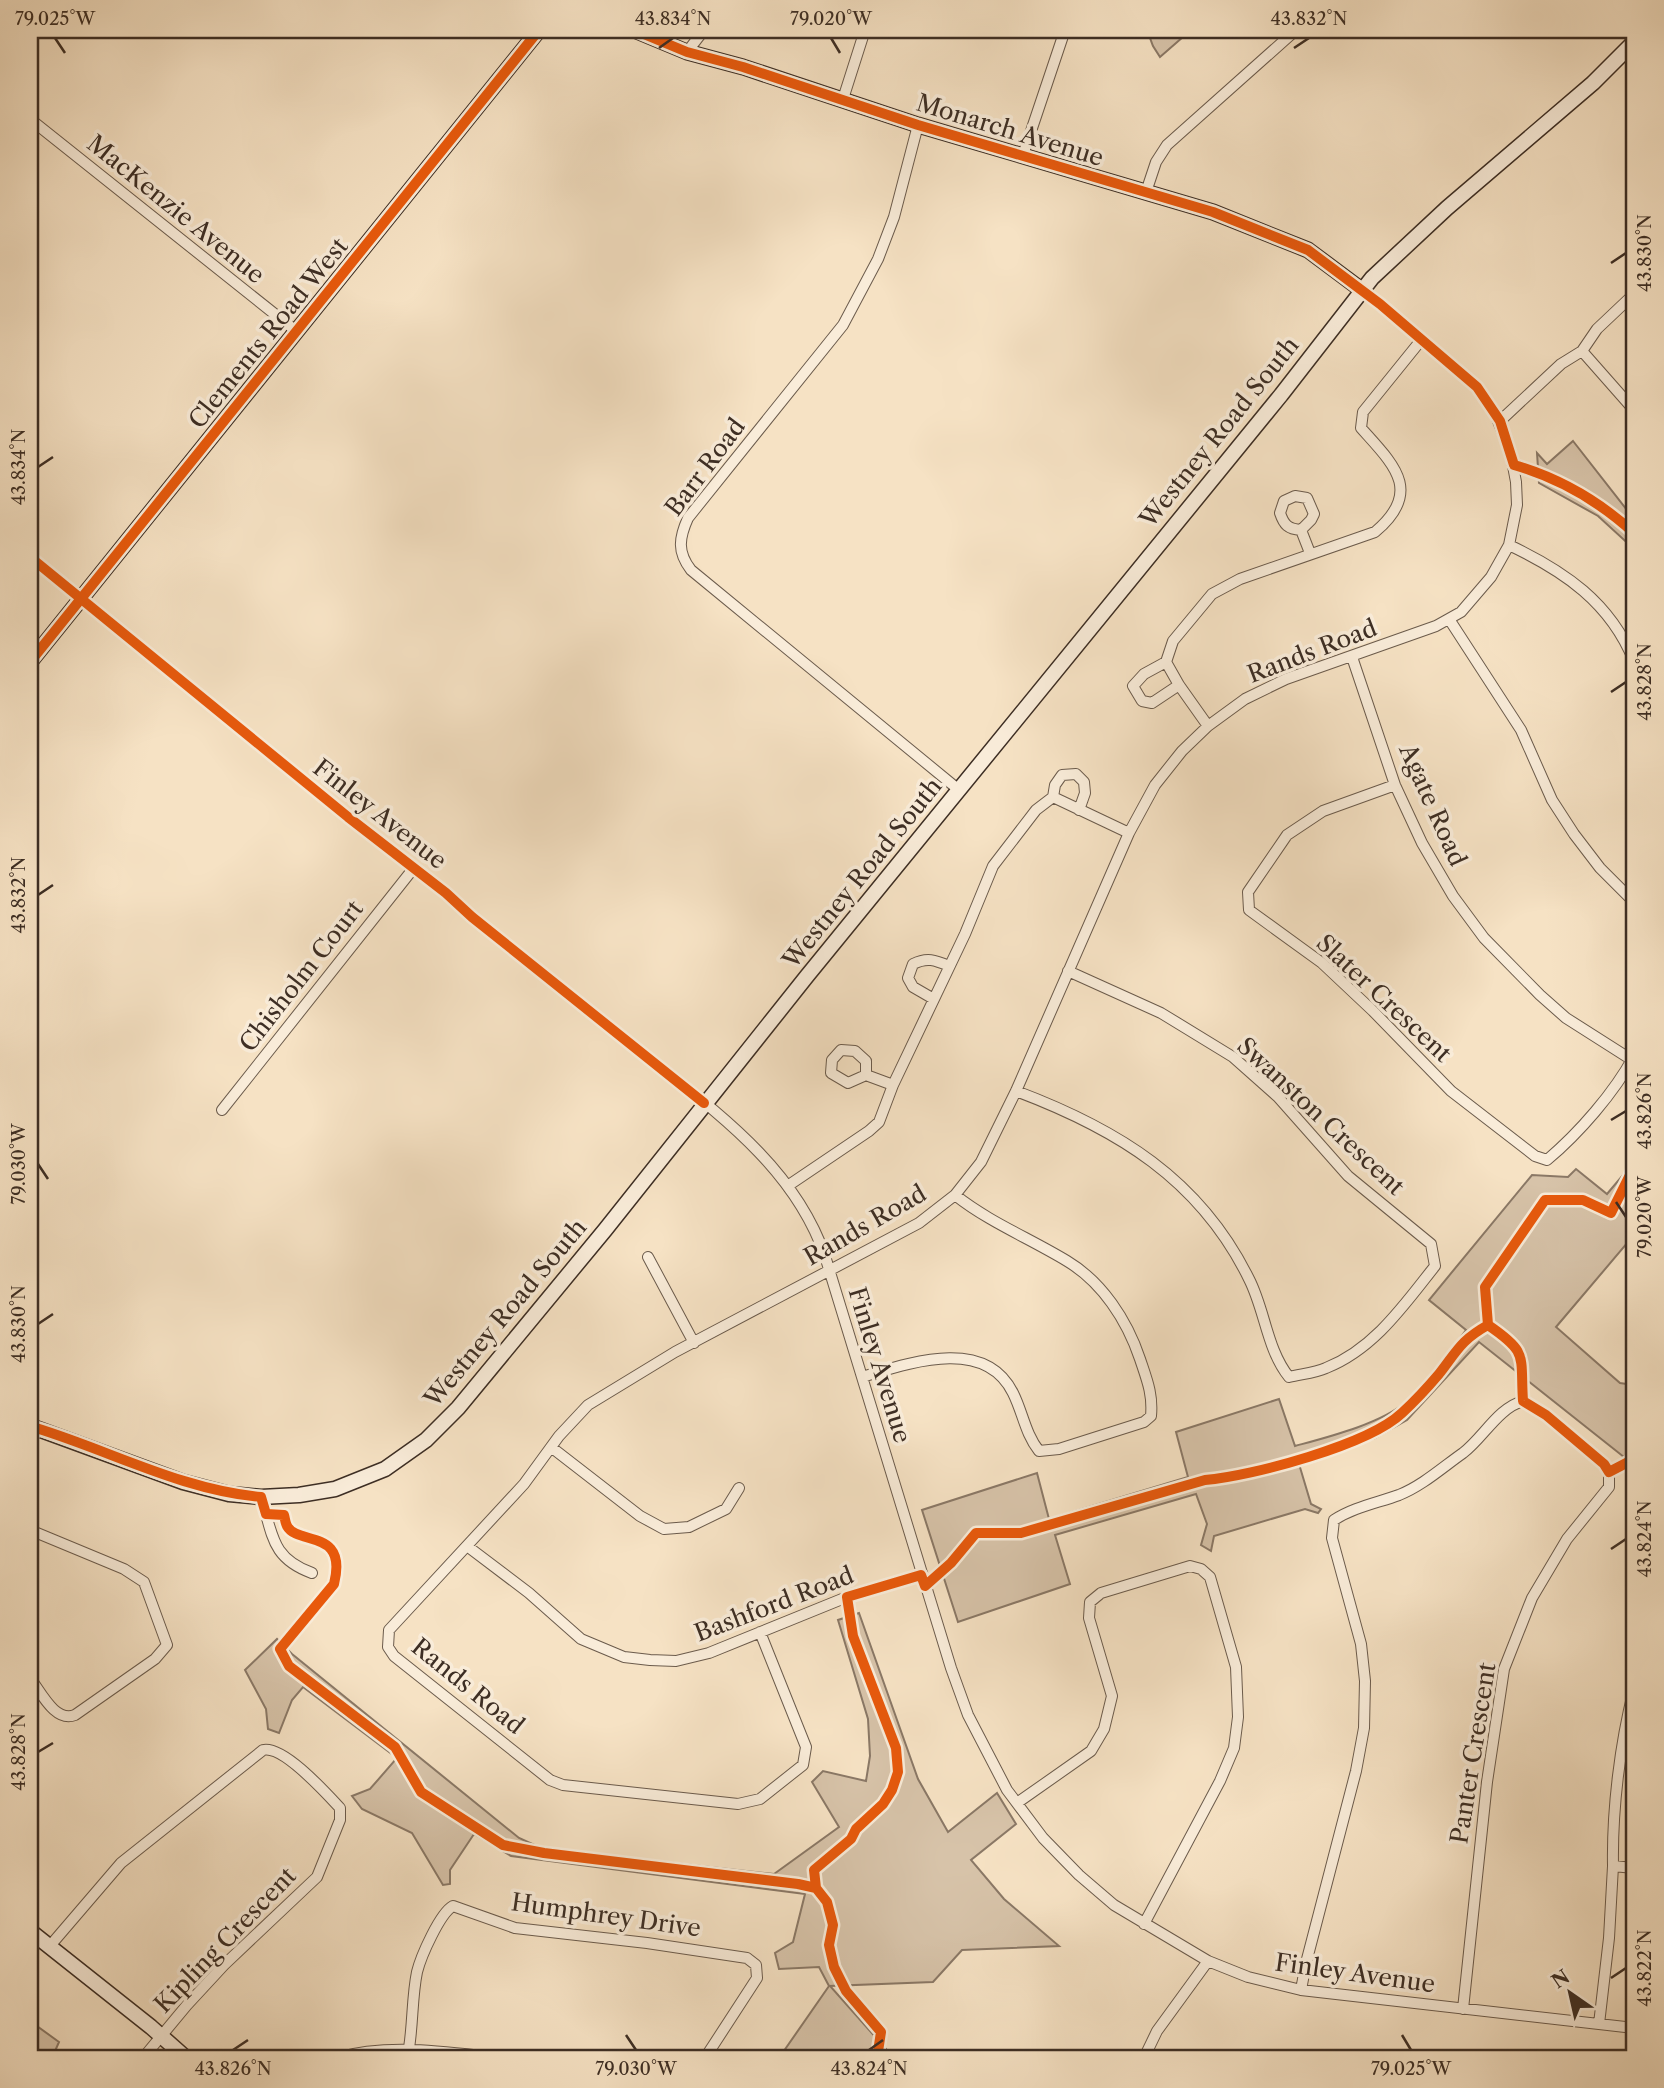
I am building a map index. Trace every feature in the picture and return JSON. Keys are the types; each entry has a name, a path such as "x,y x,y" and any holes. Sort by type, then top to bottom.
{"main road":[{"name":"Clements Road West","path":"30,662 539,30"},
{"name":"Monarch Avenue","path":"634,30 687,52 843,99 918,125 1213,212 1308,250 1363,291"},
{"name":"Westney Road South","path":"33,1427 183,1482 229,1494 261,1497 335,1489 385,1469 426,1440 457,1408 612,1220 1372,278 1414,237 1593,83 1634,41"},
{"path":"30,1442 33,1427"},
{"path":"30,1931 186,2058"}],"street":[{"path":"687,52 704,30"},
{"path":"843,99 865,30"},
{"path":"1023,155 1065,30"},
{"path":"1146,192 1156,162 1167,145 1296,30"},
{"name":"MacKenzie Avenue","path":"30,119 296,331"},
{"name":"Barr Road","path":"918,125 894,217 864,288 843,325 688,518 679,547 691,570 959,790"},
{"name":"Rands Road","path":"760,1632 806,1747 803,1765 760,1799 738,1804 563,1785 550,1780 394,1656 388,1647 389,1630 524,1484 551,1447 588,1405 624,1381 919,1223 954,1195 981,1162 1016,1091 1129,833 1155,785 1182,751 1208,726 1245,699 1286,679 1352,657 1449,619 1461,612 1491,577 1509,545 1517,505 1510,450 1500,421 1477,387 1363,291"},
{"path":"1500,421 1561,364 1582,351 1597,329 1634,294"},
{"path":"1179,685 1152,702 1142,701 1133,686 1144,674 1166,662 1173,641 1212,594 1240,579 1375,532 1387,522 1401,495 1401,481 1396,467 1362,428 1363,412 1422,339"},
{"path":"1582,351 1634,410"},
{"path":"1301,530 1310,553"},
{"path":"1509,545 1568,577 1594,600 1616,626 1634,661"},
{"name":"Finley Avenue","path":"30,556 413,869 446,892 472,918 704,1103 759,1150 789,1185 817,1232 921,1575 968,1715 1007,1790 1043,1838 1079,1875 1114,1905 1144,1924 1208,1961 1248,1977 1301,1990 1634,2028"},
{"path":"1449,619 1521,730 1552,800 1567,823 1600,868 1634,902"},
{"name":"Agate Road","path":"1352,657 1395,785 1452,896 1484,938 1515,972 1566,1018 1633,1058"},
{"path":"1166,662 1208,726"},
{"path":"789,1185 879,1122 893,1085 993,866 1036,810 1053,797 1055,785 1062,775 1076,774 1084,782 1085,793 1079,810"},
{"name":"Slater Crescent","path":"1395,785 1323,811 1287,835 1248,892 1249,910 1322,963 1451,1091 1535,1156 1547,1160 1565,1145 1598,1107 1633,1058"},
{"path":"1053,797 1129,833"},
{"name":"Chisholm Court","path":"222,1110 413,869"},
{"path":"932,998 913,987 908,978 913,964 924,959 949,966"},
{"name":"Swanston Crescent","path":"1016,1091 1098,1127 1132,1146 1192,1194 1243,1267 1256,1294 1279,1364 1289,1377 1324,1369 1372,1340 1435,1266 1431,1244 1348,1176 1278,1097 1233,1057 1161,1013 1068,971"},
{"path":"866,1075 893,1085"},
{"path":"862,1377 946,1357 977,1361 989,1366 1012,1392 1029,1438 1039,1451 1059,1449 1144,1422 1151,1416 1153,1399 1133,1340 1114,1306 1069,1262 979,1215 954,1195"},
{"path":"648,1257 694,1343"},
{"name":"Panter Crescent","path":"1301,1990 1356,1771 1364,1728 1365,1681 1361,1644 1332,1538 1334,1520 1346,1512 1402,1493 1434,1474 1470,1448 1512,1404 1523,1401 1546,1415 1604,1464 1609,1472 1609,1487 1567,1539 1532,1598 1504,1669 1487,1782 1463,2009"},
{"path":"551,1447 640,1516 664,1529 689,1527 726,1509 739,1488"},
{"path":"261,1497 278,1552 294,1567 312,1573"},
{"path":"30,1530 124,1569 144,1582 167,1645 155,1659 67,1718 59,1716 30,1678"},
{"name":"Bashford Road","path":"467,1546 529,1593 581,1639 624,1657 676,1661 709,1653 847,1597 921,1575"},
{"path":"1017,1803 1091,1751 1104,1728 1112,1696 1089,1618 1090,1602 1101,1593 1190,1566 1201,1569 1210,1577 1236,1667 1238,1717 1234,1748 1220,1781 1144,1924"},
{"path":"1599,2024 1609,1938 1612,1842 1626,1720 1634,1689"},
{"name":"Kipling Crescent","path":"49,1947 121,1863 263,1749 268,1748 283,1755 340,1808 340,1820 317,1877 225,1965 161,2036"},
{"path":"1613,1866 1634,1868"},
{"name":"Humphrey Drive","path":"409,2048 418,1971 440,1919 446,1910 453,1906 515,1928 659,1944 747,1958 756,1965 757,1978 705,2058"},
{"path":"1144,2058 1157,2031 1208,1961"},
{"path":"143,2058 161,2036"},
{"path":"336,2058 372,2050 409,2048 499,2058"}],"shaded area":[{"path":"1147,30 1191,30 1160,57"},
{"path":"1573,441 1634,519 1634,549 1598,516 1539,483 1537,453 1547,464"},
{"path":"1634,1162 1634,1201 1628,1209 1634,1216 1634,1235 1556,1327 1620,1383 1634,1385 1634,1465 1479,1342 1407,1420 1375,1438 1299,1464 1311,1504 1321,1509 1318,1513 1305,1509 1214,1536 1211,1551 1201,1545 1207,1524 1196,1494 1055,1535 1070,1584 958,1622 922,1510 1037,1473 1049,1519 1188,1477 1176,1432 1279,1399 1295,1446 1353,1429 1382,1417 1406,1402 1423,1386 1466,1330 1429,1300 1532,1175 1568,1177 1576,1169 1607,1194"},
{"path":"859,1613 918,1779 948,1832 997,1793 1016,1824 971,1860 1004,1899 1059,1946 962,1950 933,1982 830,1986 894,2058 779,2058 829,1986 819,1967 779,1969 775,1953 793,1942 805,1894 511,1856 474,1834 450,1870 450,1884 443,1885 412,1833 362,1809 352,1796 370,1789 397,1758 303,1687 292,1700 279,1733 268,1729 266,1709 245,1670 277,1639 519,1838 541,1848 774,1874 839,1827 812,1782 823,1771 866,1781 870,1756 868,1719 838,1620"},
{"path":"30,2021 59,2042 52,2058 30,2058"}],"cycle path":[{"path":"30,662 539,30"},
{"path":"634,30 687,52 743,67 918,125 1213,212 1308,250 1380,304 1477,387 1500,421 1514,465 1578,492 1634,533"},
{"path":"30,557 704,1103"},
{"path":"1488,1325 1485,1287 1545,1200 1583,1200 1611,1213 1634,1167"},
{"path":"1488,1325 1510,1342 1520,1356 1523,1401 1546,1415 1604,1464 1609,1472 1634,1459"},
{"path":"877,2058 881,2032 846,1991 834,1967 829,1945 833,1925 827,1902 816,1888 814,1870 851,1839 856,1829 883,1804 892,1790 898,1772 896,1748 853,1636 847,1597 921,1575 925,1586 951,1563 976,1533 1021,1533 1205,1480 1251,1472 1308,1457 1363,1436 1386,1425 1402,1413 1439,1374 1465,1341 1488,1325"},
{"path":"30,1440 36,1428 175,1478 232,1493 261,1497 266,1514 284,1515 287,1526 293,1532 328,1546 334,1554 336,1566 334,1584 280,1649 289,1666 395,1747 421,1792 503,1845 544,1853 816,1888"}]}
